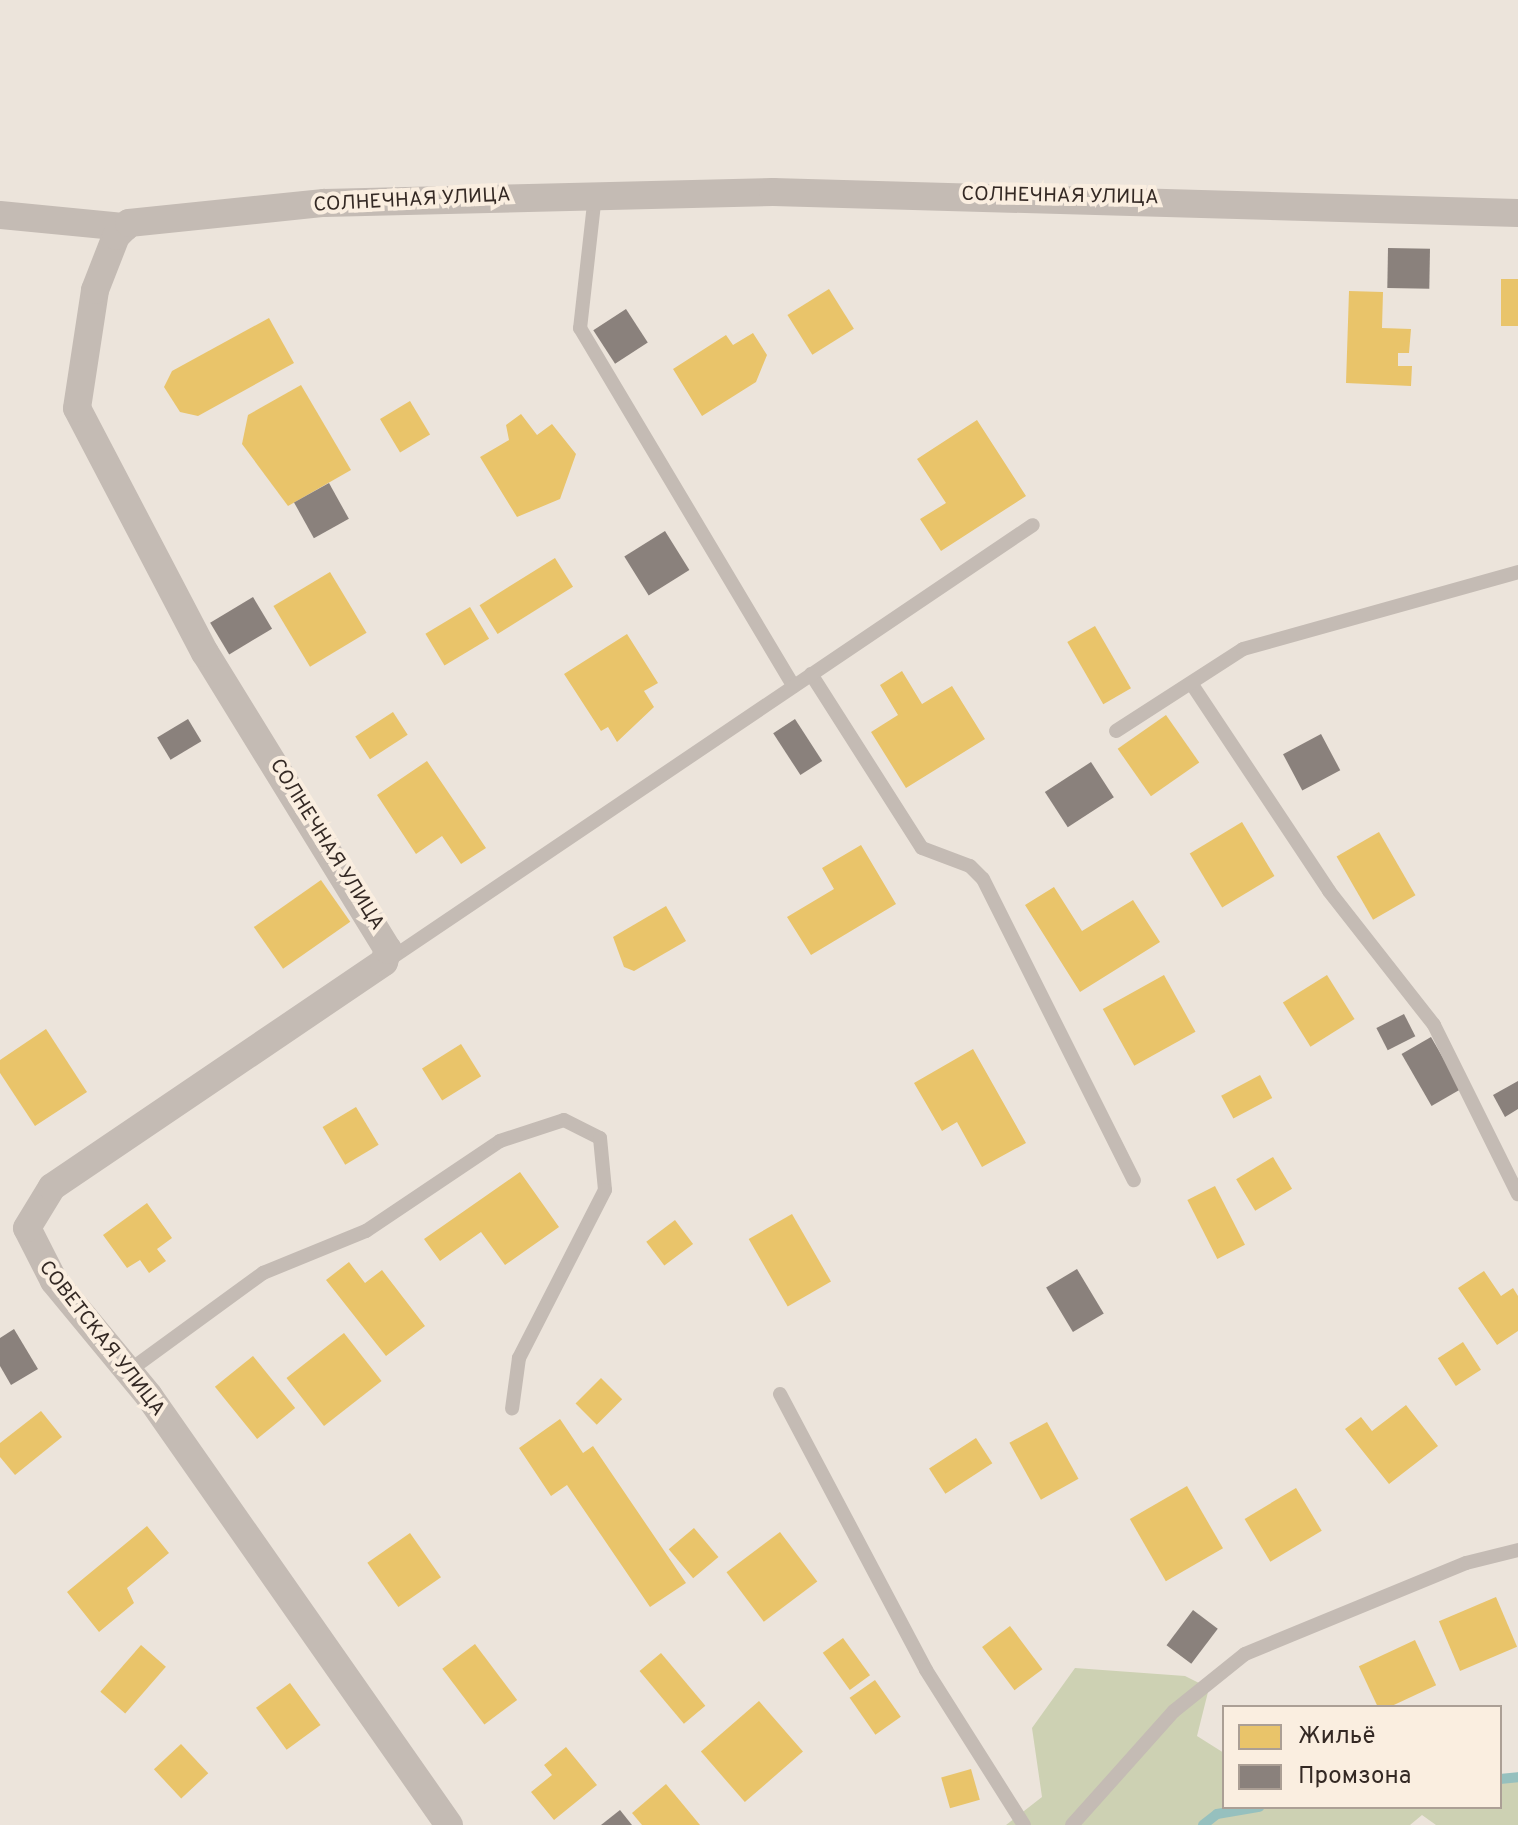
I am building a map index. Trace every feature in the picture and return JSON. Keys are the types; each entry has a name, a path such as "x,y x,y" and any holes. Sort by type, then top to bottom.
{"street":[{"name":"СОЛНЕЧНАЯ УЛИЦА","path":"386,956 205,653 77,408 95,290 125,227 324,203 595,195 894,193 1518,213"},
{"path":"0,215 125,227"},
{"name":"СОВЕТСКАЯ УЛИЦА","path":"386,956 103,1150 35,1207 27,1228 33,1252 130,1370 449,1825"}],"lane":[{"path":"595,195 580,328 793,686"},
{"path":"386,956 1033,525"},
{"path":"1116,731 1193,686 1243,649 1518,572"},
{"path":"811,674 922,848 983,879 1134,1180"},
{"path":"1193,686 1329,891 1434,1025 1518,1194"},
{"path":"130,1370 263,1273 366,1231 500,1141 564,1120 600,1138 605,1190 519,1358 512,1409"},
{"path":"780,1394 926,1670 1024,1825"},
{"path":"1072,1825 1174,1711 1245,1654 1466,1563 1518,1550"}],"green space":[{"path":"1075,1668 1185,1676 1209,1688 1197,1736 1222,1752 1222,1809 1502,1809 1502,1776 1518,1779 1518,1825 1436,1825 1422,1815 1410,1825 1006,1825 1042,1797 1032,1728"}],"building: Жильё":[{"path":"1501,279 1518,279 1518,326 1501,326"},
{"path":"829,289 854,329 812,355 787,315"},
{"path":"1349,291 1383,292 1382,328 1411,329 1409,353 1398,353 1398,366 1412,366 1411,386 1346,383"},
{"path":"269,318 294,363 198,416 180,412 164,387 172,371"},
{"path":"753,333 767,355 756,382 702,416 673,369 726,335 733,345"},
{"path":"301,385 351,470 288,506 242,444 248,415"},
{"path":"410,401 430,434 400,452 380,419"},
{"path":"521,414 537,435 552,424 576,454 560,499 517,517 480,457 509,440 506,425"},
{"path":"977,420 1026,496 941,551 920,519 946,503 917,459"},
{"path":"555,558 573,587 498,634 480,605"},
{"path":"330,572 367,633 310,667 273,606"},
{"path":"470,607 489,639 444,665 425,634"},
{"path":"1095,626 1131,688 1103,704 1067,642"},
{"path":"627,634 658,683 644,691 654,707 617,742 608,727 601,731 564,674"},
{"path":"902,671 922,704 952,686 985,739 906,788 871,732 898,715 880,685"},
{"path":"393,712 408,735 370,759 355,737"},
{"path":"1166,715 1199,763 1151,796 1118,749"},
{"path":"427,761 486,848 461,864 442,836 416,854 377,795"},
{"path":"1242,822 1274,876 1222,907 1190,853"},
{"path":"1379,832 1416,895 1373,920 1337,857"},
{"path":"861,845 896,904 811,955 787,917 834,889 822,868"},
{"path":"321,880 350,922 283,969 254,927"},
{"path":"1054,887 1082,931 1133,900 1160,942 1080,992 1025,905"},
{"path":"666,906 686,941 634,971 624,967 613,937"},
{"path":"1164,975 1196,1032 1134,1066 1103,1009"},
{"path":"1327,975 1355,1019 1310,1047 1283,1003"},
{"path":"46,1029 87,1092 35,1126 0,1073 0,1060"},
{"path":"461,1044 481,1076 442,1101 422,1068"},
{"path":"973,1049 1026,1143 982,1167 957,1122 942,1131 914,1083"},
{"path":"1260,1075 1272,1098 1233,1119 1221,1096"},
{"path":"356,1107 379,1145 345,1165 323,1127"},
{"path":"1273,1157 1292,1189 1255,1211 1236,1179"},
{"path":"520,1172 559,1227 505,1265 481,1232 440,1261 424,1239"},
{"path":"1215,1186 1245,1245 1217,1259 1187,1200"},
{"path":"147,1203 172,1238 157,1249 166,1261 149,1273 140,1260 127,1268 103,1235"},
{"path":"792,1214 831,1282 788,1307 749,1239"},
{"path":"675,1220 693,1244 664,1266 646,1242"},
{"path":"349,1262 365,1283 382,1270 425,1326 386,1356 326,1280"},
{"path":"1484,1271 1501,1296 1513,1288 1518,1296 1518,1331 1497,1345 1458,1288"},
{"path":"344,1333 382,1381 324,1426 286,1378"},
{"path":"1463,1342 1481,1370 1456,1386 1438,1358"},
{"path":"253,1356 295,1408 257,1439 215,1387"},
{"path":"601,1378 622,1399 597,1425 576,1403"},
{"path":"1406,1405 1438,1446 1389,1484 1345,1429 1361,1417 1372,1431"},
{"path":"41,1411 62,1437 15,1475 0,1457 0,1443"},
{"path":"560,1419 583,1453 593,1446 686,1583 650,1607 567,1485 551,1496 519,1448"},
{"path":"1047,1422 1079,1479 1041,1500 1009,1443"},
{"path":"976,1438 992,1463 945,1494 929,1468"},
{"path":"1187,1486 1223,1548 1166,1581 1130,1519"},
{"path":"1296,1488 1322,1531 1270,1562 1245,1519"},
{"path":"147,1526 169,1553 127,1588 134,1603 99,1632 67,1592"},
{"path":"694,1528 718,1557 693,1578 669,1549"},
{"path":"780,1532 817,1582 764,1622 726,1572"},
{"path":"410,1533 441,1577 398,1607 367,1563"},
{"path":"1496,1597 1517,1647 1460,1671 1439,1621"},
{"path":"1010,1626 1042,1669 1015,1690 982,1647"},
{"path":"843,1638 870,1675 850,1690 823,1653"},
{"path":"1415,1640 1436,1685 1394,1705 1377,1705 1359,1666"},
{"path":"475,1644 517,1700 484,1725 442,1669"},
{"path":"141,1645 166,1667 125,1713 100,1692"},
{"path":"661,1653 705,1706 684,1724 640,1671"},
{"path":"875,1680 901,1717 875,1735 850,1698"},
{"path":"290,1683 321,1725 287,1750 256,1708"},
{"path":"759,1701 803,1752 745,1802 701,1752"},
{"path":"181,1744 208,1773 181,1798 154,1769"},
{"path":"566,1747 597,1785 554,1820 531,1792 552,1775 544,1765"},
{"path":"971,1769 980,1800 950,1808 941,1778"},
{"path":"666,1784 700,1825 642,1825 632,1813"}],"building: Промзона":[{"path":"1388,248 1430,249 1429,289 1387,288"},
{"path":"626,309 648,343 615,364 593,330"},
{"path":"329,483 349,519 314,538 294,502"},
{"path":"665,531 689,570 649,595 624,556"},
{"path":"253,597 272,629 229,654 210,623"},
{"path":"188,719 201,741 171,760 157,738"},
{"path":"795,719 822,761 800,775 773,733"},
{"path":"1321,734 1340,770 1302,790 1283,754"},
{"path":"1091,762 1114,797 1068,827 1045,792"},
{"path":"1404,1014 1415,1036 1388,1050 1376,1028"},
{"path":"1431,1037 1461,1089 1432,1106 1402,1054"},
{"path":"1518,1081 1518,1109 1505,1117 1493,1095"},
{"path":"1077,1269 1104,1314 1073,1332 1046,1288"},
{"path":"14,1329 38,1369 11,1385 0,1366 0,1338"},
{"path":"1193,1610 1218,1629 1191,1664 1167,1645"},
{"path":"620,1810 632,1825 601,1825"}],"waterway":[{"path":"1502,1779 1518,1777"},
{"path":"1203,1825 1217,1814 1247,1809"}]}
